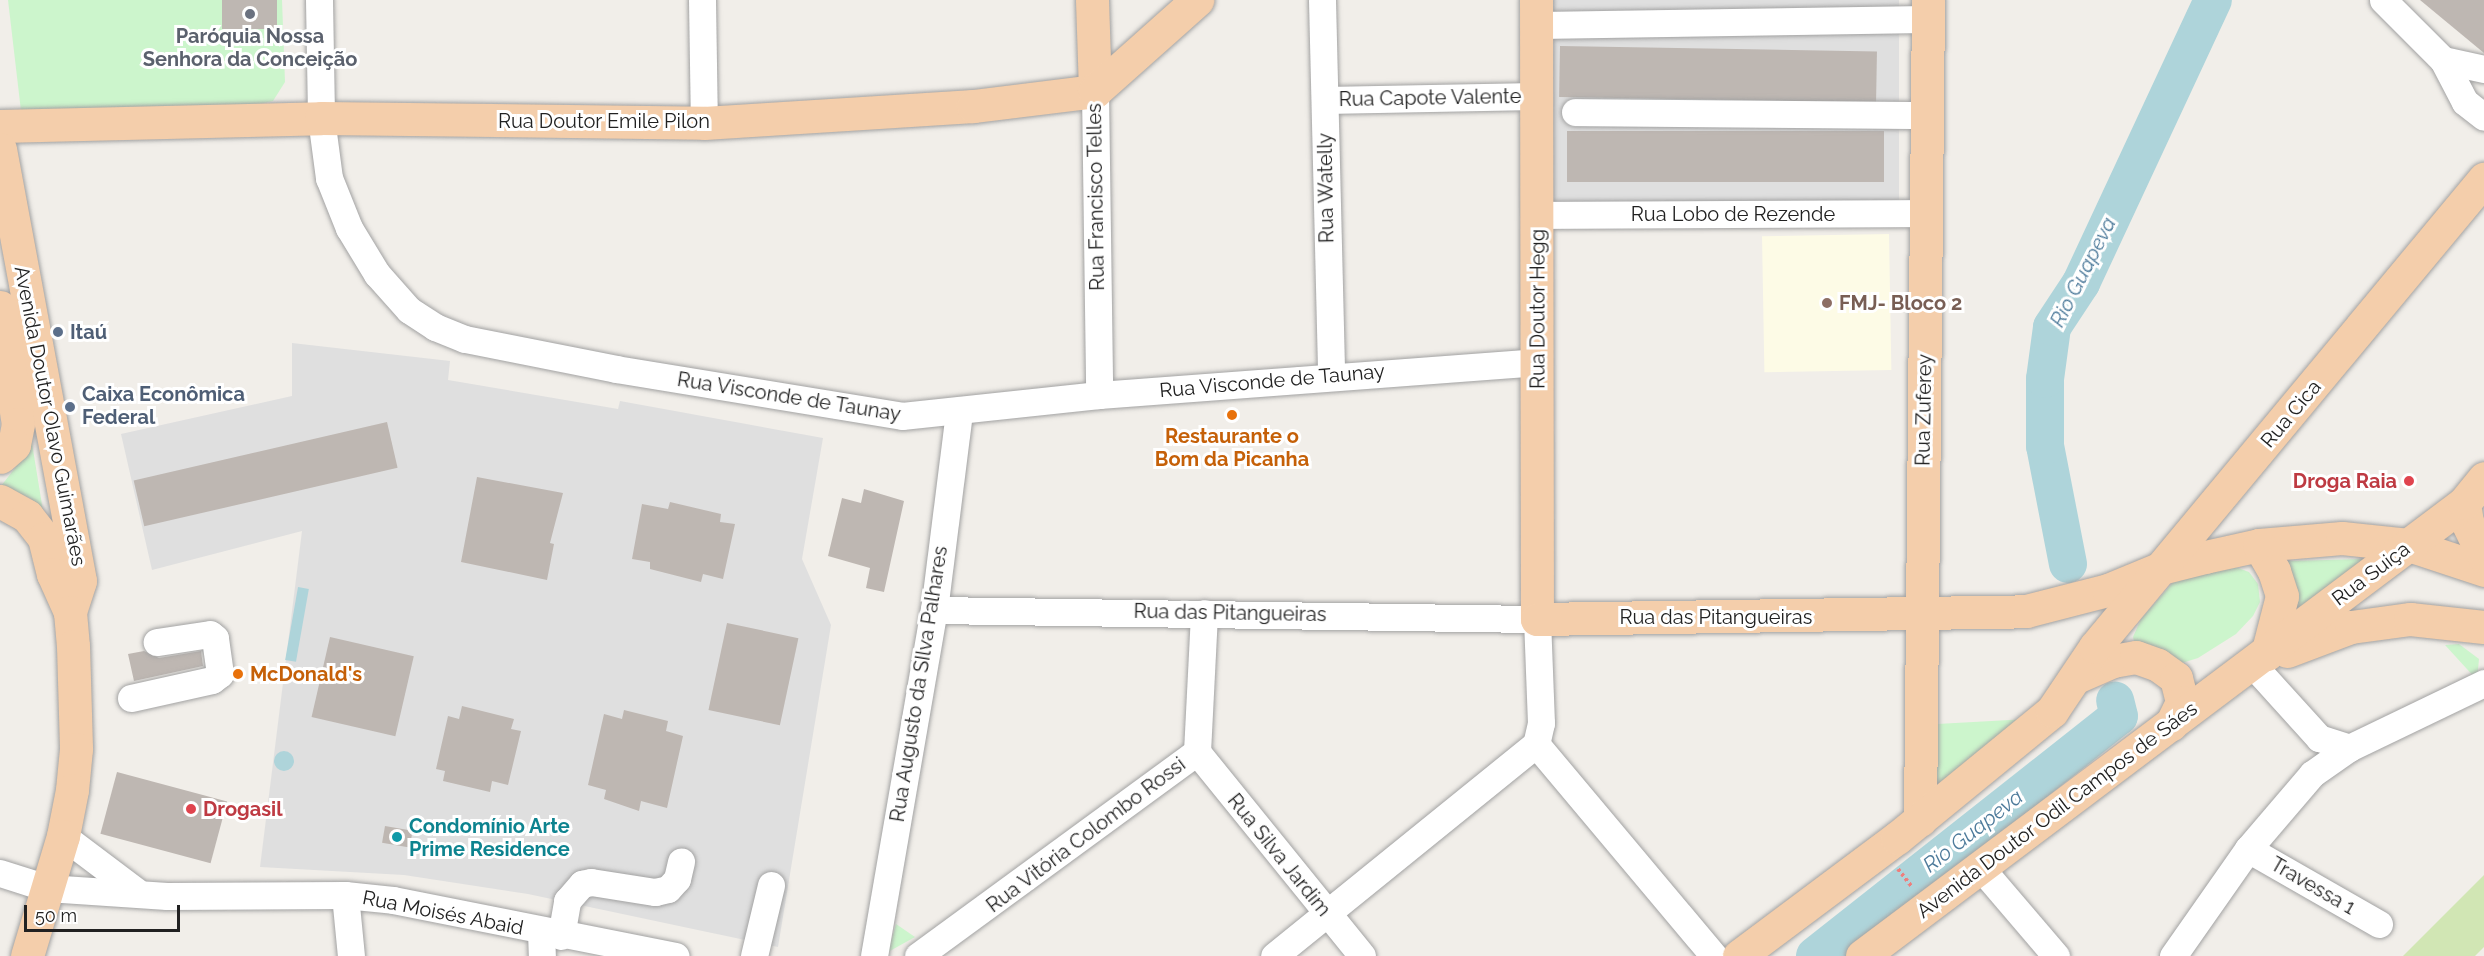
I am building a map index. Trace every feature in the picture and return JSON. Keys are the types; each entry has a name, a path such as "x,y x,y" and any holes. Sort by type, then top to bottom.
{"main road":[{"name":"Rua Francisco Telles","path":"1092,0 1095,91"},
{"path":"1095,91 1188,9 1211,0"},
{"name":"Rua Zuferey","path":"1920,820 1920,616 1928,10"},
{"name":"Rua Doutor Hegg","path":"1536,12 1539,362 1537,619"},
{"name":"Rua Doutor Emile Pilon","path":"0,126 321,118 704,123 973,106 1095,91"},
{"name":"Avenida Doutor Olavo Guimarães","path":"0,149 80,581 70,612"},
{"name":"Rua Cica","path":"2076,677 2095,647 2484,179"},
{"name":"Avenida Doutor Olavo Guimarães","path":"0,307 18,424 14,444 0,458"},
{"name":"Rua Suiça","path":"2259,659 2464,503 2484,478"},
{"path":"2464,503 2467,522 2484,557"},
{"name":"Avenida Doutor Olavo Guimarães","path":"13,508 44,538 53,574 70,612"},
{"name":"Rua das Pitangueiras","path":"1537,619 1920,616 2044,608 2109,590 2161,568 2259,545 2342,538 2409,545 2484,570"},
{"path":"2259,545 2274,571 2282,596 2259,659"},
{"path":"27,956 63,836 76,749 70,612"},
{"path":"2259,659 2350,627 2410,619 2484,627"},
{"path":"1739,956 1920,820 2052,711 2076,677 2113,661 2136,657 2158,665 2176,678 2182,702 2171,725"},
{"name":"Avenida Doutor Odil Campos de Sáes","path":"1862,956 2259,659"}],"street":[{"name":"Rua Visconde de Taunay","path":"319,0 321,118 329,178 349,228 377,274 409,310 435,327 465,339 604,367 853,410 902,416 1099,395 1330,375 1539,362"},
{"path":"702,0 704,123"},
{"name":"Rua Watelly","path":"1322,0 1330,375"},
{"path":"2383,0 2443,60 2465,102 2484,117"},
{"path":"1536,12 1928,10"},
{"path":"2443,60 2484,69"},
{"name":"Rua Francisco Telles","path":"1095,91 1099,395"},
{"name":"Rua Capote Valente","path":"1324,100 1536,96"},
{"path":"1575,111 1927,115"},
{"name":"Rua Lobo de Rezende","path":"1538,215 1927,213"},
{"name":"Rua Augusto da SIlva Palhares","path":"874,956 934,610 959,411"},
{"name":"Rua das Pitangueiras","path":"934,610 1537,619"},
{"name":"Rua Vitória Colombo Rossi","path":"918,956 940,944 1197,752 1204,613"},
{"path":"1274,956 1536,744 1541,723 1537,619"},
{"path":"131,698 212,680 220,674 215,638 210,633 157,642"},
{"path":"2259,659 2319,738 2349,748"},
{"path":"2173,956 2248,849 2312,774 2349,748 2484,683"},
{"path":"1536,744 1714,956"},
{"name":"Rua Silva Jardim","path":"1197,752 1362,956"},
{"name":"Rua Moisés Abaid","path":"63,836 136,891"},
{"name":"Travessa 1","path":"2248,849 2379,924"},
{"path":"548,941 567,901 582,884 591,882 655,892 668,889 677,879 681,861"},
{"path":"1980,867 2056,956"},
{"name":"Rua Moisés Abaid","path":"0,873 47,888 136,891 167,896 345,895 393,900 548,941 676,956"},
{"path":"754,956 771,885"},
{"path":"345,895 351,956"}],"path":[{"path":"1896,866 1914,890"}],"shaded area":[{"path":"1547,0 1899,0 1899,209 1547,209"},
{"name":"FMJ- Bloco 2","path":"1889,234 1891,370 1764,372 1762,236"},
{"path":"292,343 450,361 448,380 618,409 620,401 823,438 802,559 831,625 778,947 528,894 404,875 260,867 302,531 152,570 121,434 292,396"}],"green space":[{"path":"8,0 282,0 285,82 273,101 242,108 21,111"},
{"path":"30,431 43,511 30,498 1,486 15,468"},
{"path":"2364,559 2288,620 2292,589 2287,561"},
{"path":"2235,567 2249,572 2258,584 2260,602 2253,616 2236,634 2198,658 2182,663 2136,648 2133,637 2141,619 2176,579"},
{"path":"2459,644 2479,659 2477,680 2445,645"},
{"path":"2028,719 1942,786 1936,784 1933,778 1937,724"},
{"path":"2484,875 2484,947 2475,956 2403,956"},
{"path":"896,924 915,937 888,952"}],"water":[{"path":"298,587 309,589 296,662 285,660"},
{"path":"284,751 291,754 294,761 291,768 284,771 277,768 274,761 277,754"}],"building":[{"name":"Paróquia Nossa Senhora da Conceição","path":"222,0 277,0 277,29 222,29"},
{"path":"2420,0 2484,0 2484,53"},
{"path":"1560,46 1877,52 1876,103 1559,97"},
{"path":"1567,131 1884,131 1884,182 1567,182"},
{"path":"387,422 398,468 144,526 134,480"},
{"path":"477,477 563,493 550,543 554,544 547,580 461,562"},
{"path":"864,489 904,501 884,592 866,588 870,568 828,556 842,498 861,503"},
{"path":"670,502 721,514 720,522 735,524 723,579 703,574 701,582 650,569 650,562 632,559 642,504 668,509"},
{"path":"727,623 798,638 780,725 708,710"},
{"path":"330,637 414,656 395,736 312,717"},
{"path":"144,651 159,658 201,651 203,666 134,681 128,654"},
{"path":"462,706 514,719 511,729 521,731 508,785 492,781 490,792 443,781 445,771 436,769 448,716 459,719"},
{"path":"624,710 668,721 666,731 683,736 667,808 641,801 639,811 604,799 606,790 588,785 604,714 622,719"},
{"path":"117,772 227,802 211,863 100,834"},
{"name":"Condomínio Arte Prime Residence","path":"385,826 413,831 410,848 382,843"}],"waterway":[{"name":"Rio Guapeva","path":"2068,564 2045,446 2045,379 2052,327 2081,283 2213,0"},
{"name":"Rio Guapeva","path":"1815,956 2119,716 2115,700"}],"place":[{"name":"Paróquia Nossa Senhora da Conceição","path":"250,14"},
{"name":"FMJ- Bloco 2","path":"1827,303"},
{"name":"Itaú","path":"58,332"},
{"name":"Caixa Econômica Federal","path":"70,407"},
{"name":"Restaurante o Bom da Picanha","path":"1232,415"},
{"name":"Droga Raia","path":"2409,481"},
{"name":"McDonald's","path":"238,674"},
{"name":"Drogasil","path":"191,809"},
{"name":"Condomínio Arte Prime Residence","path":"397,837"}]}
